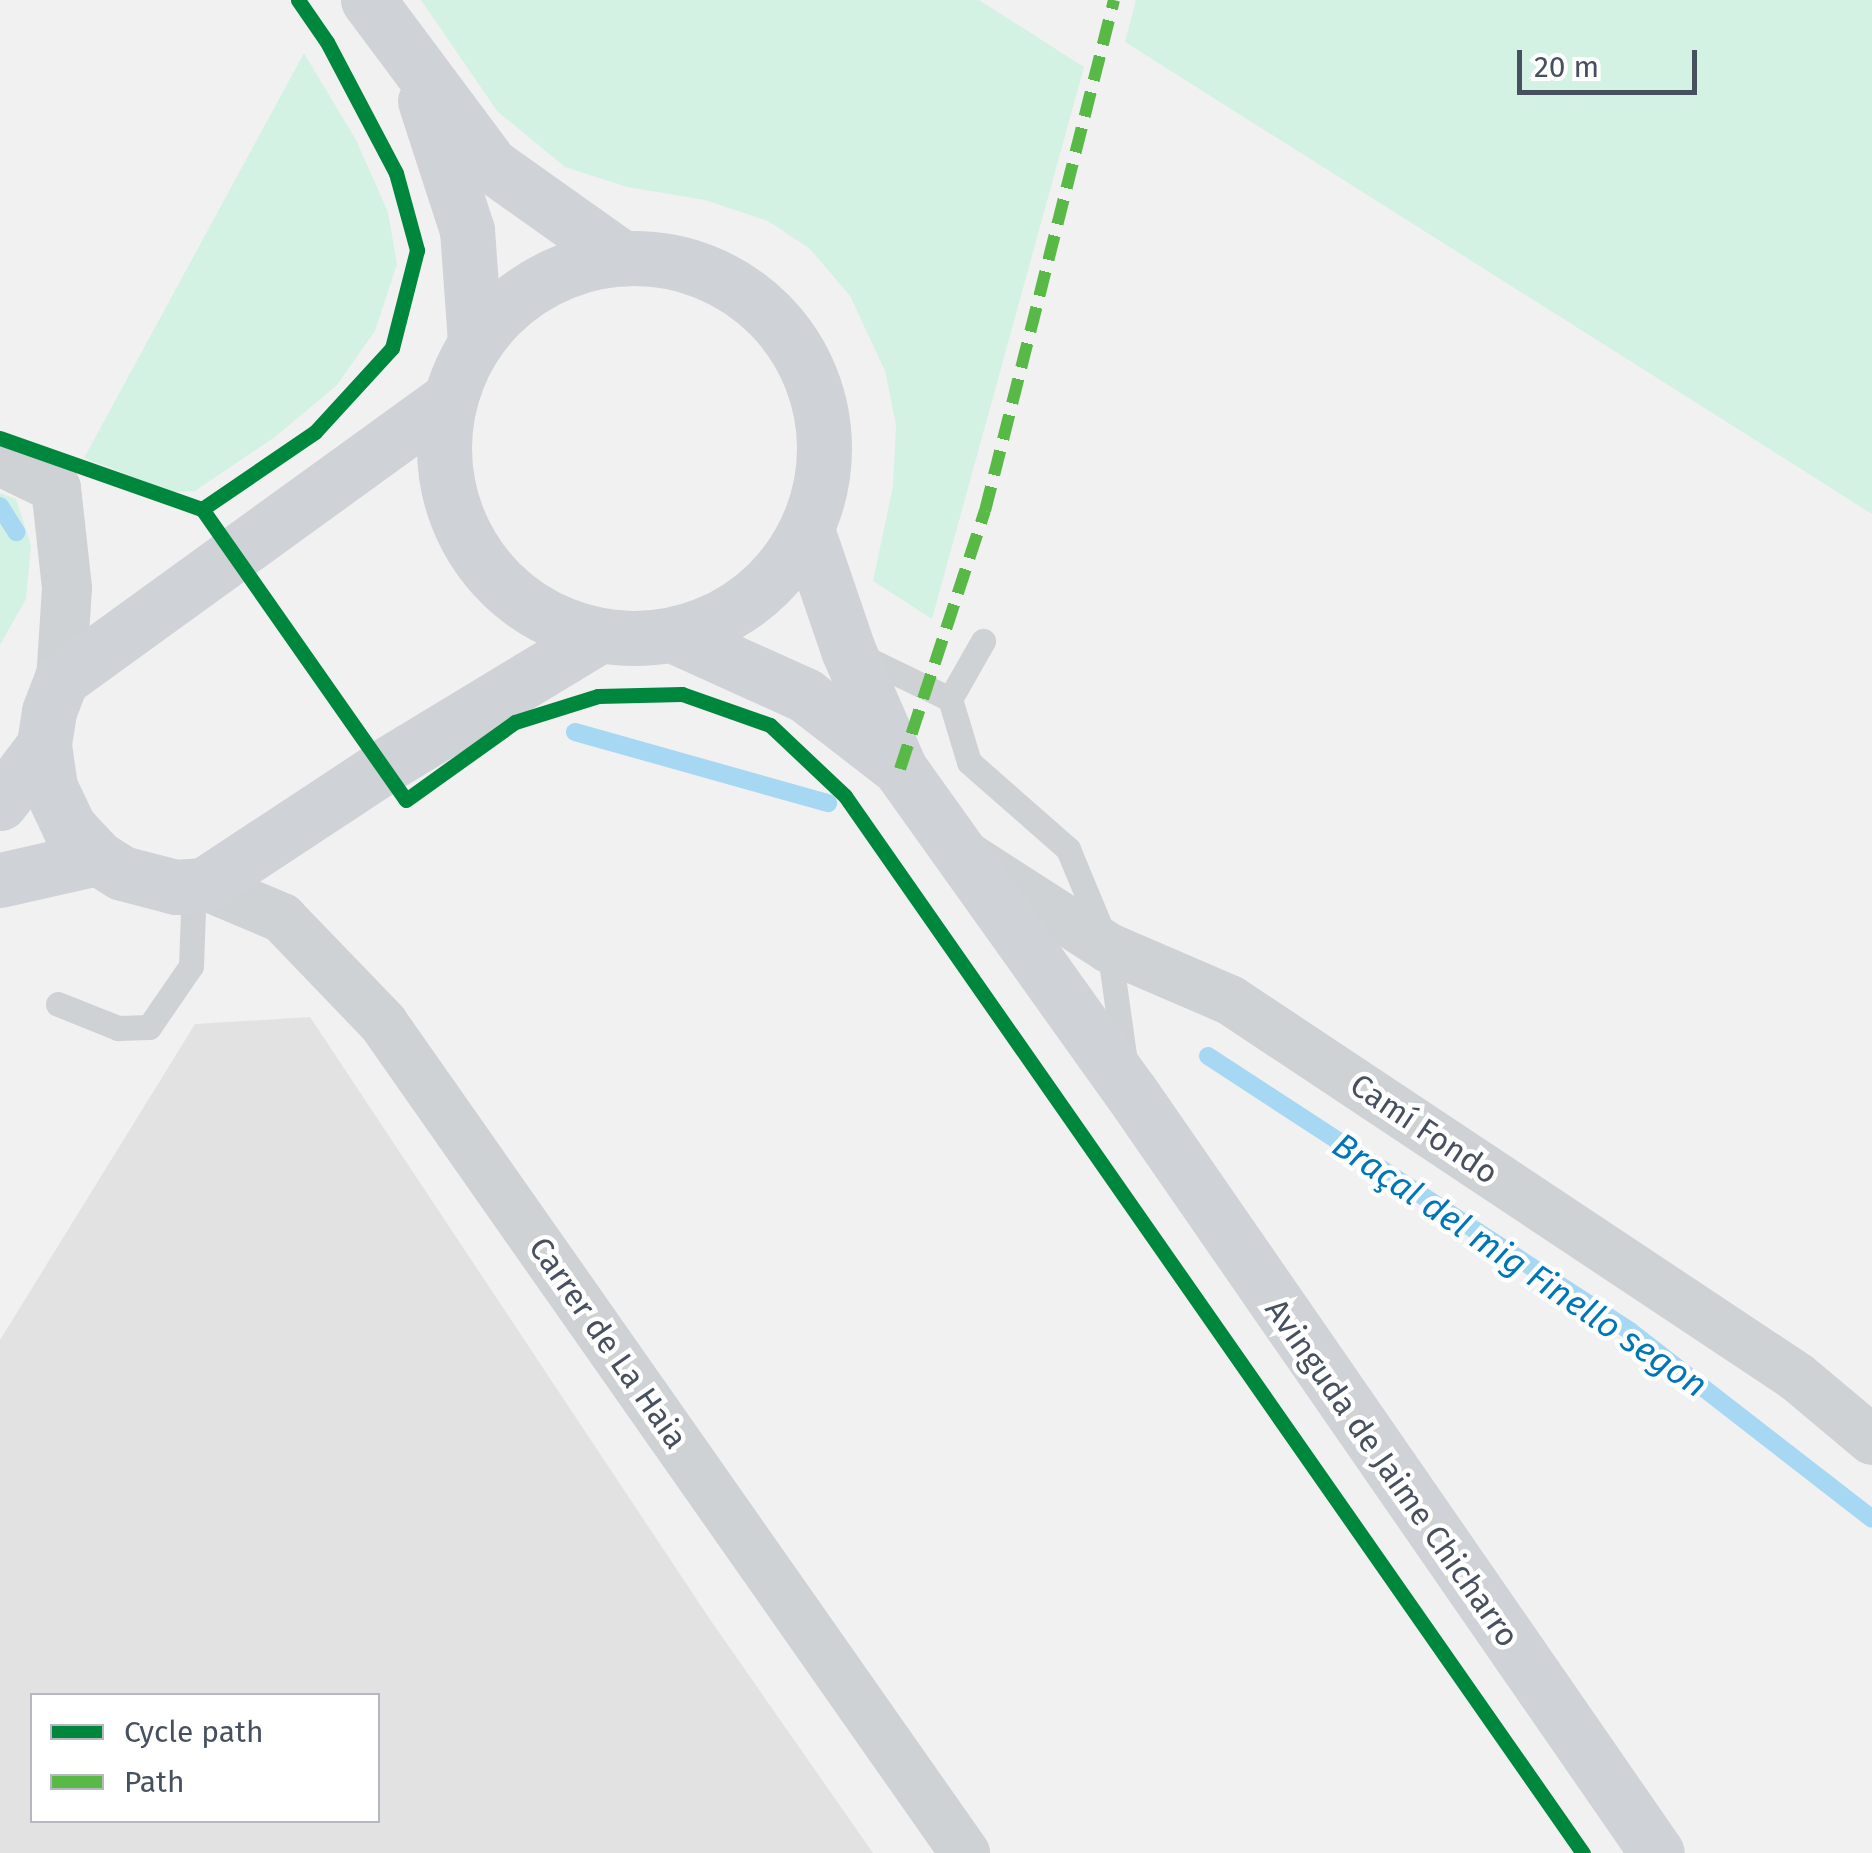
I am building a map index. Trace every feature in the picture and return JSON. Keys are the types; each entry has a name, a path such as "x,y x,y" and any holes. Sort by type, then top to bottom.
{"street":[{"path":"368,0 491,165 622,258"},
{"path":"414,65 467,230 475,342"},
{"path":"622,258 666,260 708,272 758,304 780,324 804,360 820,400 826,444 821,488 807,530 784,568 752,598 714,622 672,636 636,640 599,636 556,622 517,600 485,568 460,530 447,487 443,442 450,398 475,342 503,309 539,282 579,266 622,258"},
{"path":"61,680 450,398"},
{"path":"0,460 56,488 67,588 61,680 49,712 44,744 50,787 69,827 98,858 148,882 199,886 386,765 599,636"},
{"path":"807,530 848,650 900,769"},
{"path":"672,636 804,695 900,769"},
{"path":"0,803 44,744"},
{"name":"Avinguda de Jaime Chicharro","path":"900,769 1130,1091 1657,1853"},
{"name":"Camí Fondo","path":"957,850 1109,948 1230,1000 1798,1377 1872,1440"},
{"path":"0,880 98,858"},
{"name":"Carrer de La Haia","path":"199,886 282,918 383,1023 964,1853"}],"lane":[{"path":"982,641 950,699 970,762 1068,849 1109,948 1130,1091"},
{"path":"848,650 950,699"},
{"path":"58,1004 118,1028 149,1027 192,966 199,886"}],"shaded area":[{"path":"310,1017 709,1618 873,1853 0,1853 0,1340 195,1024"}],"green space":[{"path":"421,0 979,0 1084,67 932,619 873,581 893,486 896,425 885,371 850,296 810,249 768,221 705,200 627,187 565,167 497,111"},
{"path":"1136,0 1872,0 1872,514 1125,42"},
{"path":"304,53 356,140 388,212 397,264 375,331 337,385 275,437 195,491 173,492 84,458"},
{"path":"0,493 16,499 31,545 26,599 0,645"}],"waterway":[{"name":"Braçal del mig Finello segon","path":"0,506 16,532"},
{"name":"Braçal del mig Finello segon","path":"575,732 828,803"},
{"name":"Braçal del mig Finello segon","path":"1208,1056 1630,1331 1872,1519"}],"marked path":[{"path":"900,769 985,511 1114,0"}],"cycle path":[{"path":"298,0 327,42 396,173 417,250 392,348 315,432 202,509 406,800 515,722 598,696 682,694 770,725 845,796 1583,1853"},
{"path":"0,438 202,509"}]}
